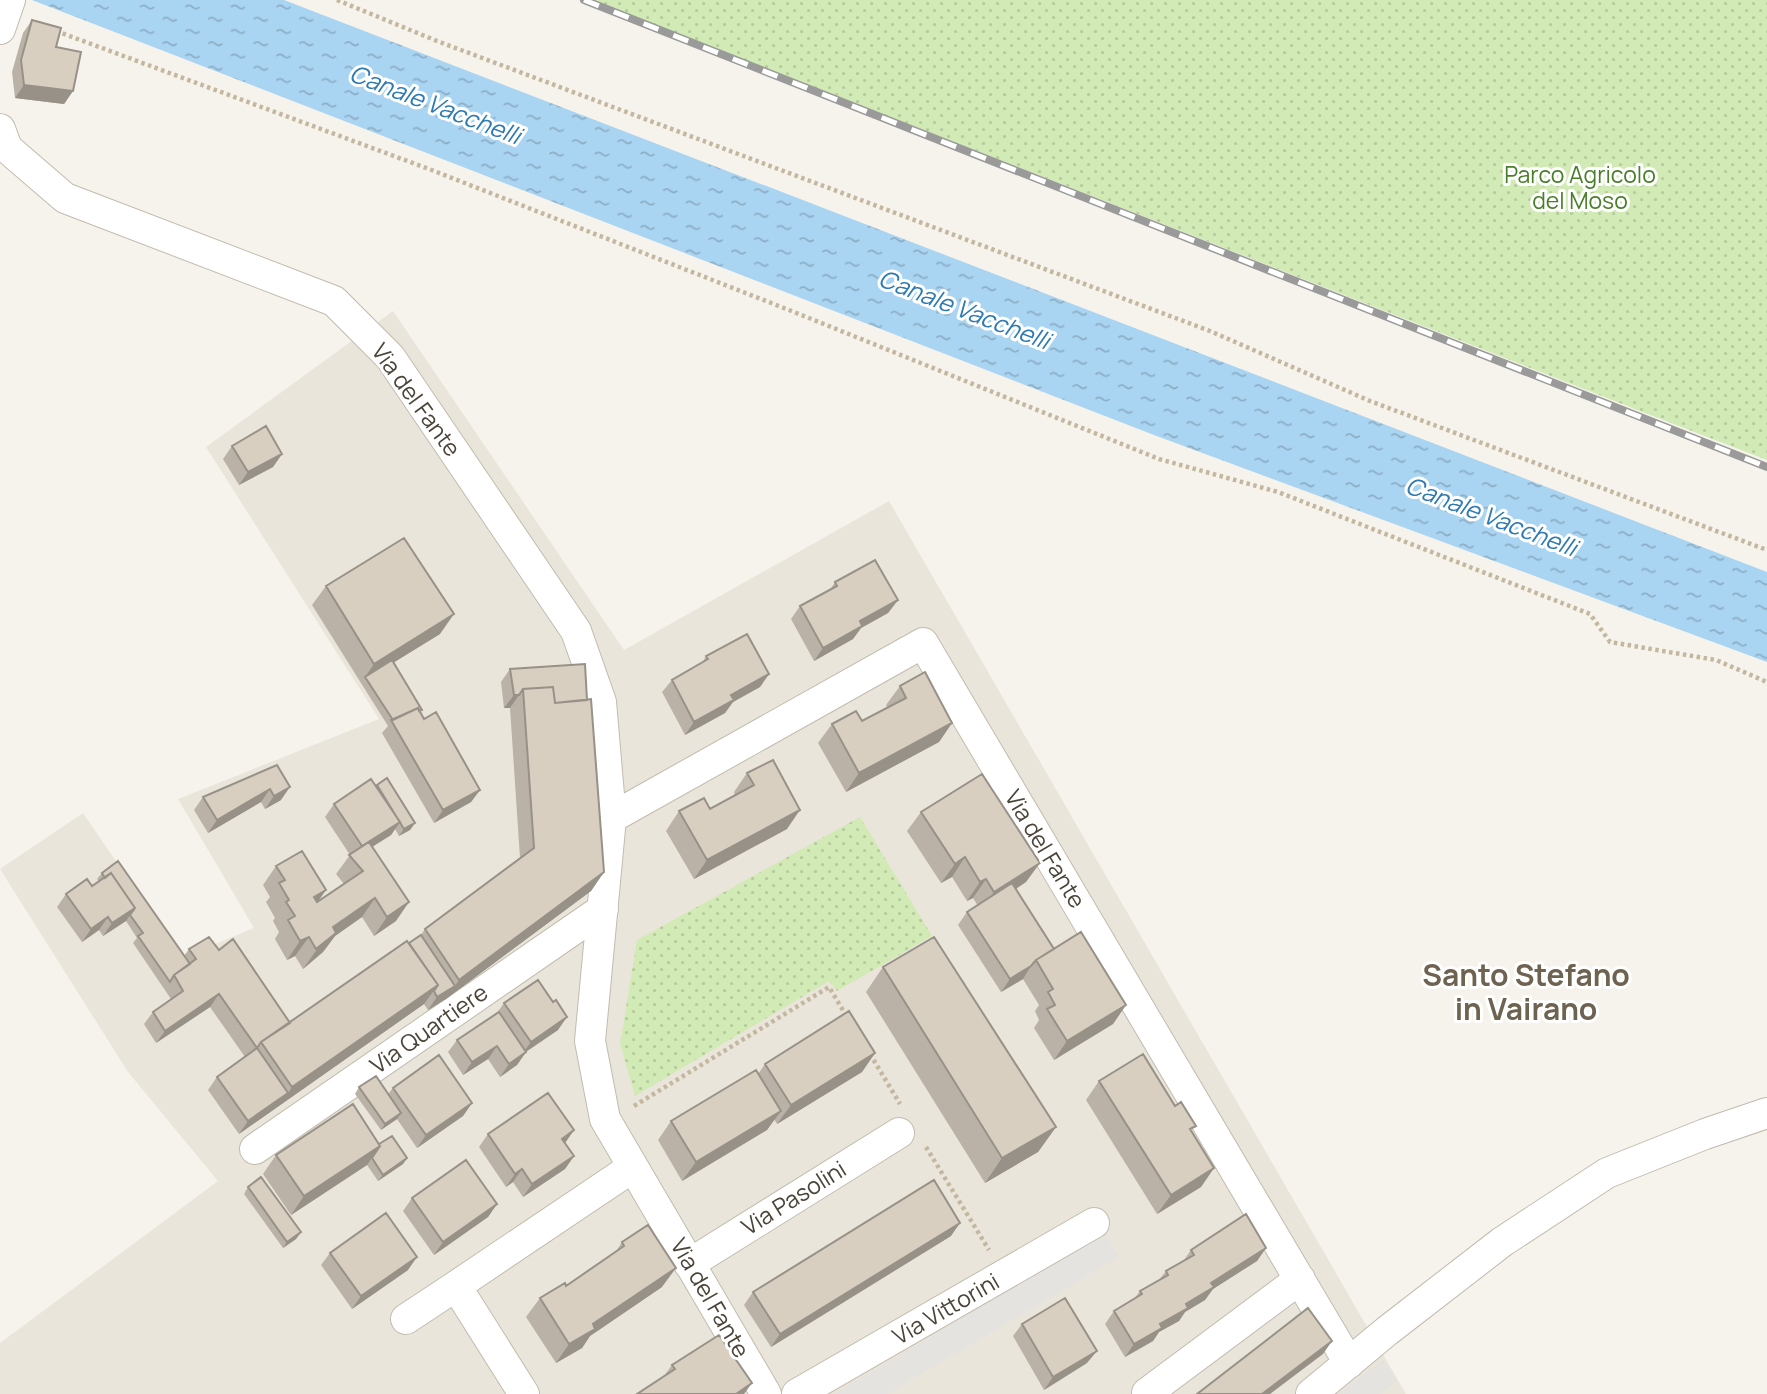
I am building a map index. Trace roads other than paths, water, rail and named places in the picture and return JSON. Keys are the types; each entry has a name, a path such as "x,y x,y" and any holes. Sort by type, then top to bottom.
{"street":[{"name":"Via del Fante","path":"0,129 7,148 65,198 334,301 390,357 576,631 600,702 611,818 590,1041 607,1123 765,1394"},
{"name":"Via del Fante","path":"611,818 923,643 1349,1363"},
{"name":"Via Quartiere","path":"255,1149 603,909"},
{"path":"1311,1394 1502,1242 1607,1172 1767,1113"},
{"name":"Via Pasolini","path":"689,1264 908,1128"},
{"path":"406,1319 633,1167"},
{"name":"Via Vittorini","path":"797,1394 1094,1223"},
{"path":"1147,1393 1300,1279"},
{"path":"456,1286 523,1394"}],"water":[{"name":"Canale Vacchelli","path":"32,0 284,0 1767,572 1767,662 1154,435"}],"railway":[{"path":"584,0 1767,467"}],"district":[{"name":"Santo Stefano in Vairano","path":"1526,993"}],"park label":[{"name":"Parco Agricolo del Moso","path":"1580,188"}]}
